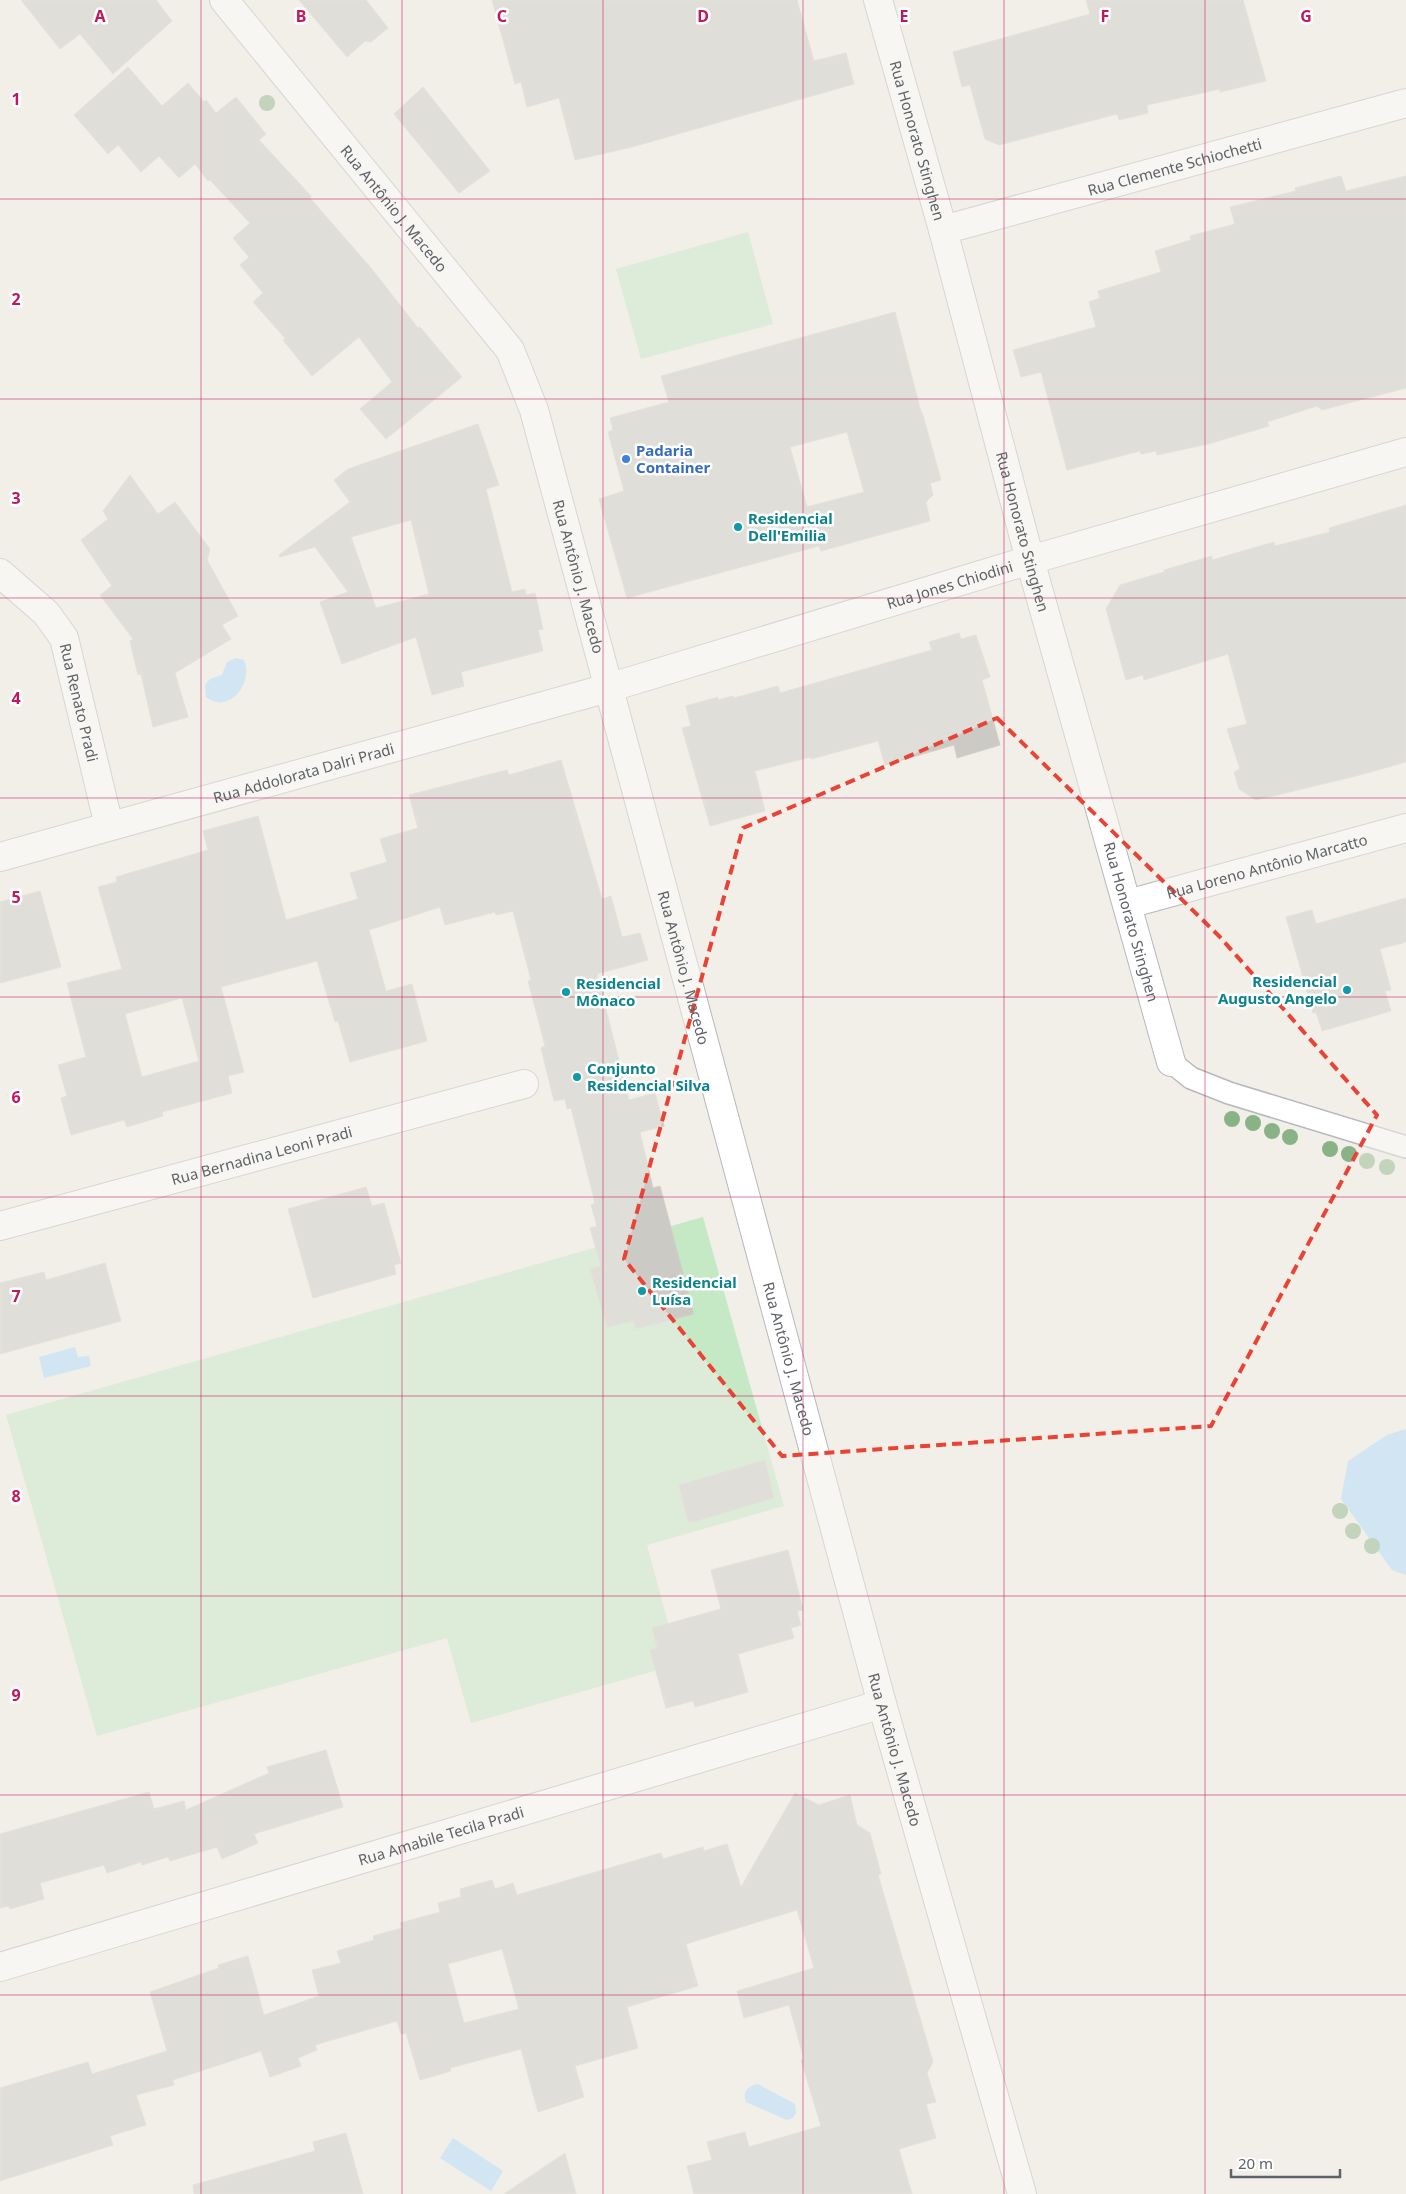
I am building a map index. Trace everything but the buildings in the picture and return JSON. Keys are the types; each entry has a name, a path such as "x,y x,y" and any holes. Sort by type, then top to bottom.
{"street":[{"name":"Rua Antônio J. Macedo","path":"224,0 510,350 534,410 882,1704 1022,2194"},
{"name":"Rua Honorato Stinghen","path":"878,0 943,230 1030,560 1171,1062"},
{"name":"Rua Clemente Schiochetti","path":"943,230 1406,103"},
{"name":"Rua Jones Chiodini","path":"608,688 1030,560 1406,452"},
{"name":"Rua Renato Pradi","path":"0,573 46,612 64,638 109,826"},
{"name":"Rua Addolorata Dalri Pradi","path":"0,856 608,688"},
{"name":"Rua Loreno Antônio Marcatto","path":"1128,904 1406,828"},
{"name":"Rua Bernadina Leoni Pradi","path":"0,1226 524,1084"},
{"name":"Rua Amabile Tecila Pradi","path":"0,1966 882,1704"}],"lane":[{"path":"1171,1062 1191,1078 1229,1093 1406,1147"}],"highlighted area":[{"path":"997,718 1220,937 1377,1115 1211,1426 782,1456 624,1259 743,828"}],"green space":[{"path":"748,232 773,324 641,359 616,269"},
{"path":"703,1217 784,1506 647,1545 679,1664 471,1723 447,1638 97,1736 6,1415"}],"water":[{"path":"236,658 244,660 246,669 242,687 237,694 230,700 223,702 214,702 206,697 205,685 210,679 222,675 227,662"},
{"path":"75,1347 78,1357 89,1356 91,1366 44,1378 39,1357"},
{"path":"1406,1429 1406,1575 1392,1570 1341,1499 1348,1461 1387,1435"},
{"path":"758,2084 795,2104 796,2113 793,2118 787,2120 746,2102 745,2092 751,2086"},
{"path":"453,2138 503,2171 491,2191 440,2158"}],"place":[{"name":"Padaria Container","path":"626,459"},
{"name":"Residencial Dell'Emilia","path":"738,527"},
{"name":"Residencial Augusto Angelo","path":"1347,990"},
{"name":"Residencial Mônaco","path":"566,992"},
{"name":"Conjunto Residencial Silva","path":"577,1077"},
{"name":"Residencial Luísa","path":"642,1291"}]}
